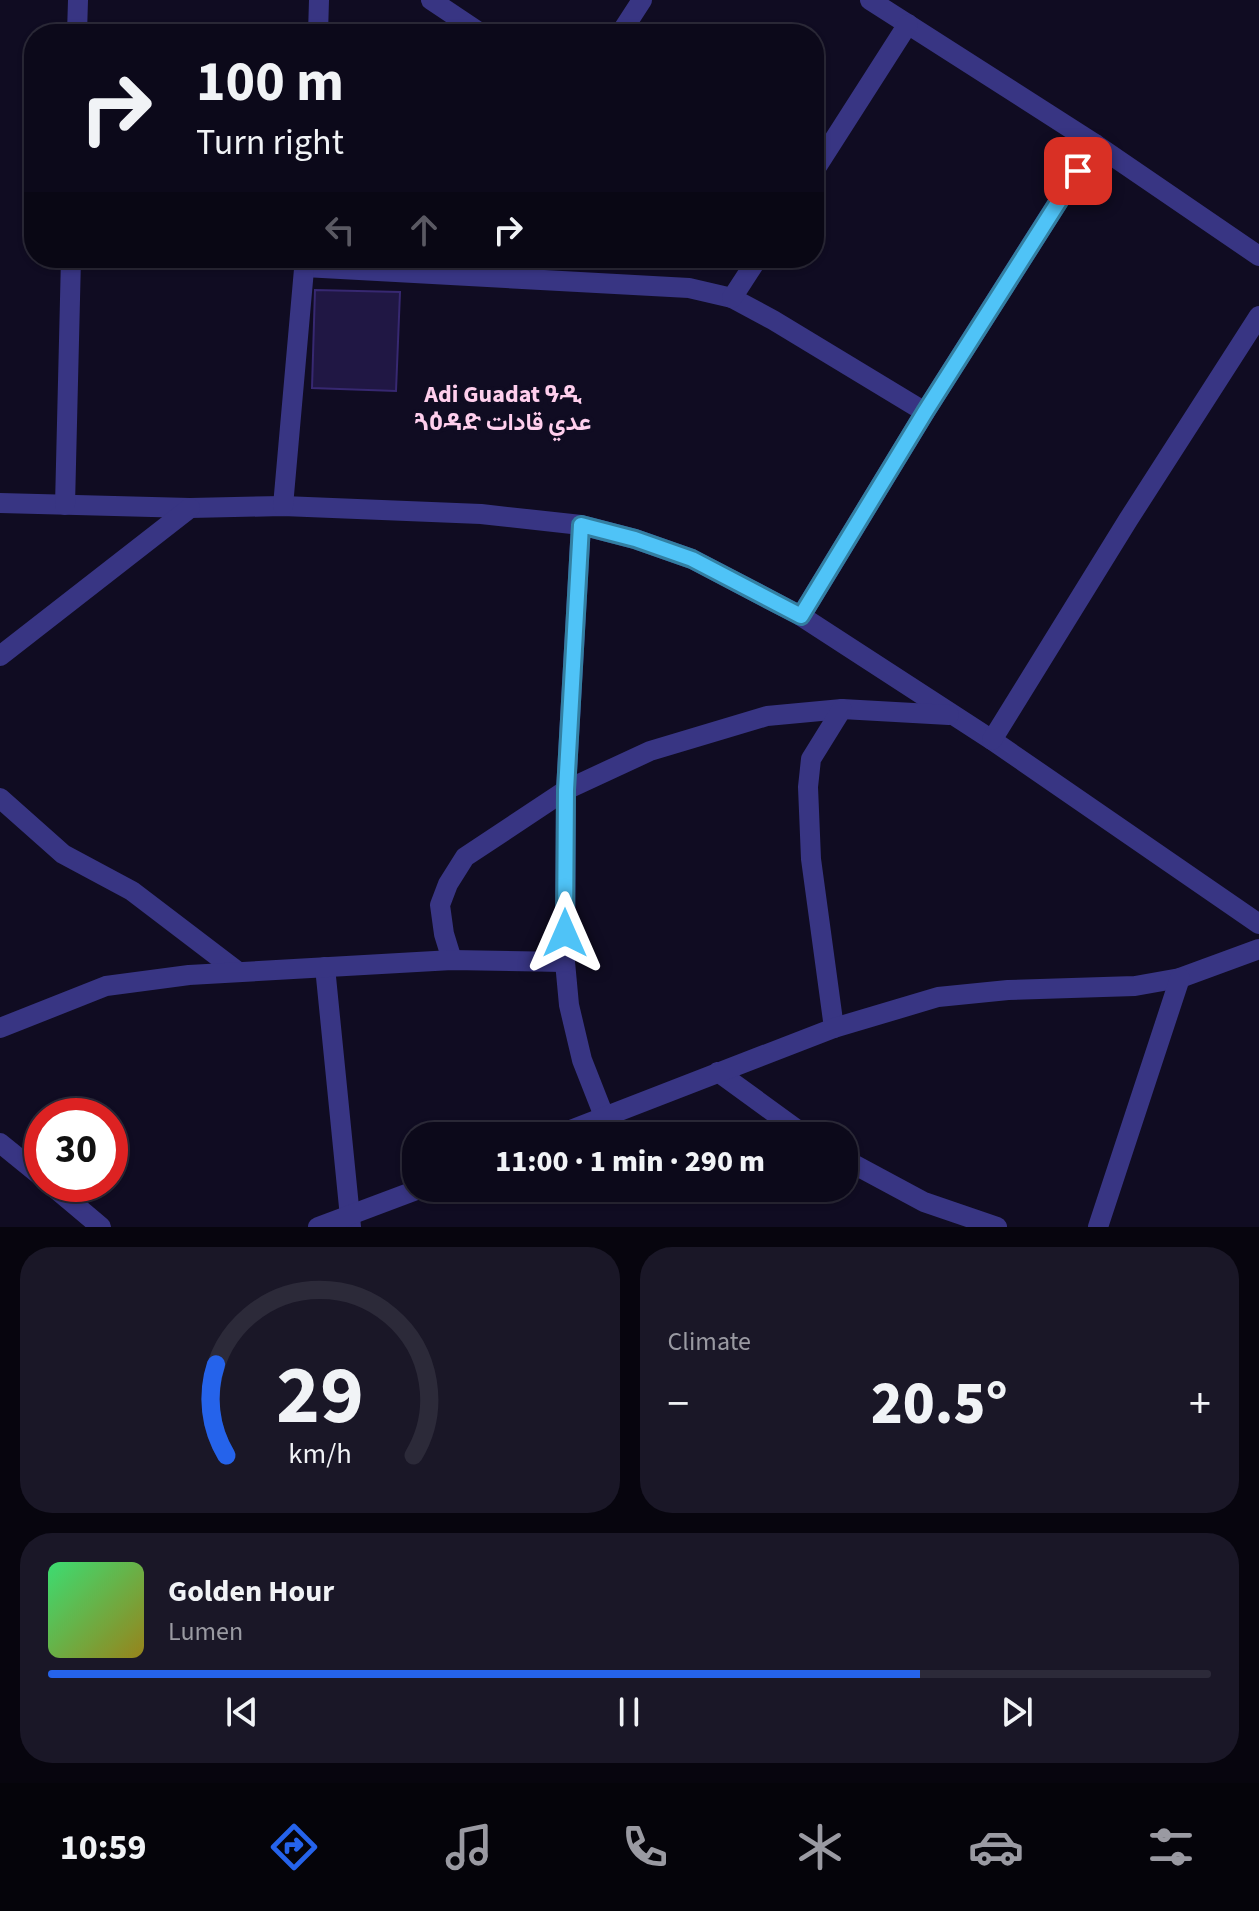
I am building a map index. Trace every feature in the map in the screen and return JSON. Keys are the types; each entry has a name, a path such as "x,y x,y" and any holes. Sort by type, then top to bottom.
{"street":[{"path":"77,24 78,0"},
{"path":"318,24 319,0"},
{"path":"431,0 467,24"},
{"path":"626,24 642,0"},
{"path":"870,0 1095,144 1259,256"},
{"path":"824,155 908,24"},
{"path":"801,616 925,412 1095,144"},
{"path":"65,505 71,268"},
{"path":"283,506 305,268"},
{"path":"382,268 689,288 732,298 925,412"},
{"path":"732,298 752,268"},
{"path":"992,740 1259,316"},
{"path":"0,503 190,508 283,506 481,514 581,525 635,539 692,559 801,616 992,740 1259,924"},
{"path":"0,656 190,508"},
{"path":"581,525 566,790 565,962 569,1005 582,1060 604,1116"},
{"path":"452,960 440,905 448,884 465,857 566,790 650,751 767,716 842,709 953,716"},
{"path":"834,1028 811,859 808,787 811,759 842,709"},
{"path":"0,798 63,854 132,891 237,971"},
{"path":"589,1122 834,1028 938,997 1008,990 1135,986 1180,978 1259,949"},
{"path":"0,1028 106,986 237,971 452,960 565,962"},
{"path":"325,967 351,1221"},
{"path":"1098,1227 1180,978"},
{"path":"718,1072 787,1122"},
{"path":"0,1143 24,1162"},
{"path":"858,1167 924,1202 997,1227"},
{"path":"318,1227 351,1221 402,1197"},
{"path":"71,1202 101,1227"}],"building":[{"path":"315,290 400,292 396,391 312,388"}],"district":[{"name":"Adi Guadat ዓዲ ጓዕዳድ عدي قادات","path":"503,408"}],"route":[{"path":"565,933 566,790 581,525 635,539 692,559 801,616 925,412 1078,171"}]}
